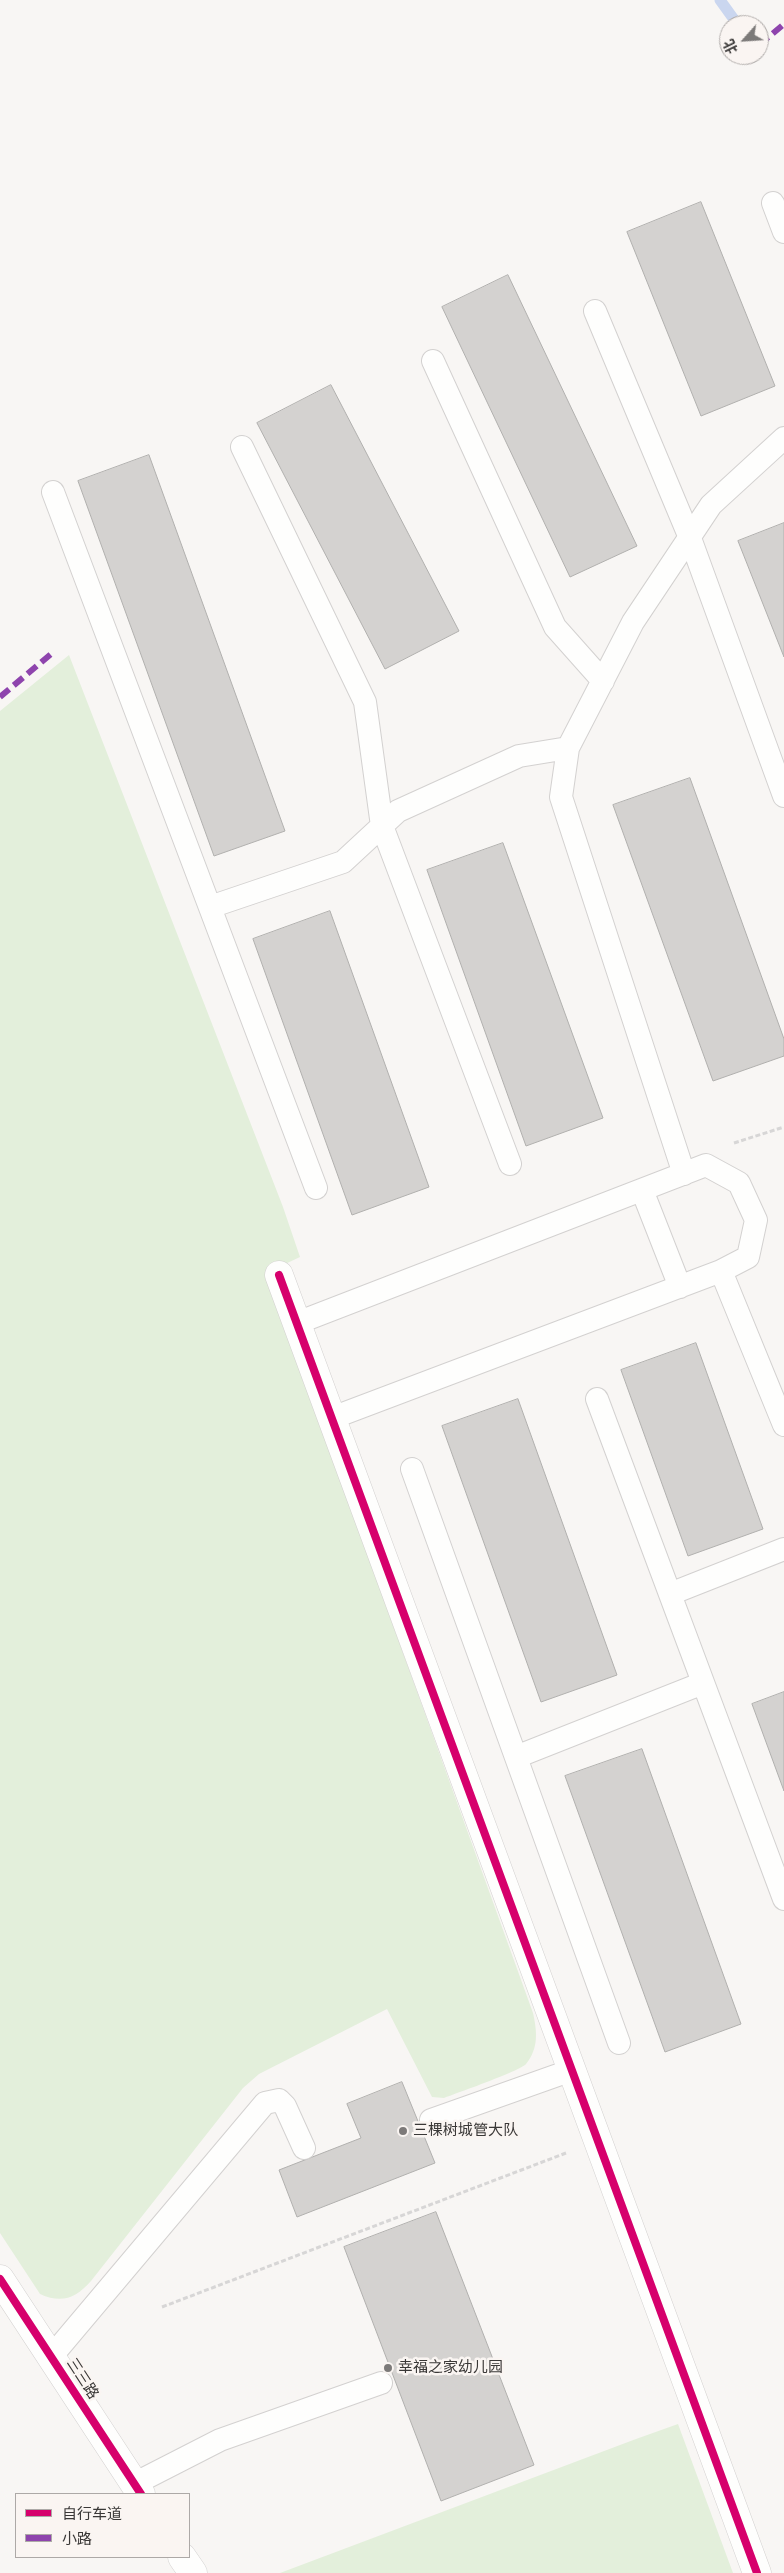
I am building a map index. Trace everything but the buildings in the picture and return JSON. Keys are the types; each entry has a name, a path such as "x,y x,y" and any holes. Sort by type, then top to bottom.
{"street":[{"path":"279,1275 757,2573"},
{"name":"三三路","path":"0,2279 137,2489"},
{"path":"183,2558 192,2573"}],"lane":[{"path":"773,203 784,232"},
{"path":"595,310 690,538 784,796"},
{"path":"433,361 555,627 603,681"},
{"path":"684,1174 561,797 568,748 633,622 712,505 784,438"},
{"path":"242,447 365,702 382,826 510,1164"},
{"path":"53,492 316,1188"},
{"path":"210,907 343,862 398,811 519,756 568,748"},
{"path":"297,1323 706,1166 739,1183 756,1220 748,1257 722,1271 332,1418"},
{"path":"642,1190 680,1288"},
{"path":"722,1271 784,1425"},
{"path":"598,1400 784,1899"},
{"path":"412,1469 619,2043"},
{"path":"670,1594 784,1549"},
{"path":"516,1757 703,1683"},
{"path":"431,2120 572,2070"},
{"path":"50,2356 265,2103 280,2100 285,2106 304,2148"},
{"path":"137,2489 220,2440 381,2383"}],"path":[{"path":"706,1166 734,1143 784,1127"},
{"path":"162,2307 599,2141"}],"green space":[{"path":"69,655 283,1207 300,1257 266,1273 533,2013 536,2039 530,2058 521,2067 501,2077 444,2098 432,2097 387,2009 259,2074 243,2088 91,2281 80,2292 68,2298 55,2299 40,2294 0,2233 0,711"},
{"path":"678,2424 733,2573 280,2573 636,2439"}],"waterway":[{"path":"720,0 731,15"}],"marked path":[{"path":"769,37 784,24"},
{"path":"0,697 51,654"}],"cycle path":[{"path":"279,1275 757,2573"},
{"path":"0,2279 140,2493"}],"place":[{"name":"三棵树城管大队","path":"403,2131"},
{"name":"幸福之家幼儿园","path":"388,2368"}]}
